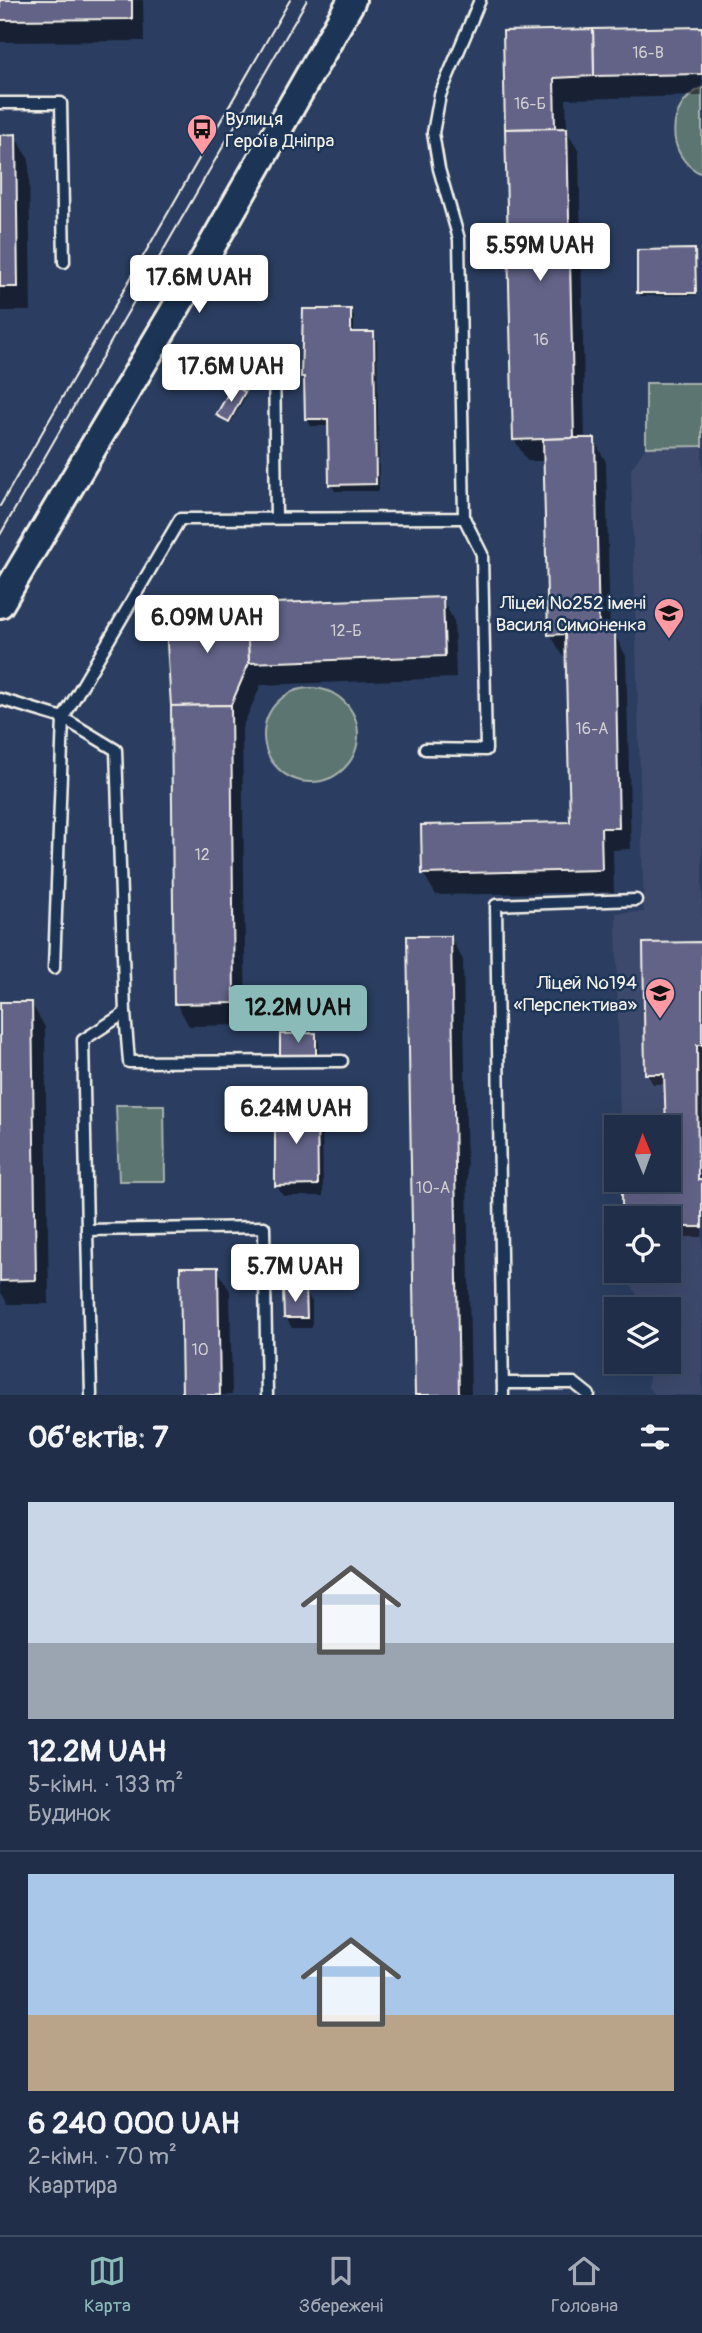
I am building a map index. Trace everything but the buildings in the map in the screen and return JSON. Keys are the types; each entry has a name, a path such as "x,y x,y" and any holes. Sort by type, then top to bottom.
{"main road":[{"path":"0,604 190,284 352,0"}],"lane":[{"path":"425,749 486,750 482,554 464,518 459,239 439,169 433,133 440,95 480,0"},
{"path":"0,103 61,103 64,262"},
{"path":"274,358 276,519"},
{"path":"54,968 63,718 180,519 464,518"},
{"path":"0,699 63,718 116,750 129,1062 342,1061"},
{"path":"503,1395 496,905 636,900"},
{"path":"90,1395 83,1040 125,1013"},
{"path":"87,1230 264,1227 267,1395"},
{"path":"503,1383 574,1383 589,1395"}],"shaded area":[{"path":"702,446 702,1395 656,1395 648,1388 649,1374 681,1374 681,1297 638,1297 630,1283 681,1283 681,1206 622,1206 622,1192 681,1192 681,1115 620,1115 616,913 644,912 631,469 646,447"}],"green space":[{"path":"702,88 702,174 681,156 674,131 681,106"},
{"path":"646,383 702,383 702,446 646,447"},
{"path":"311,688 329,691 344,702 355,717 358,735 355,753 344,768 329,779 311,782 293,779 278,768 267,753 264,735 267,717 278,702 293,691"},
{"path":"116,1105 164,1105 165,1181 119,1181"}],"tram line":[{"path":"0,506 290,0"},
{"path":"0,535 307,0"}],"place":[{"name":"Вулиця Героїв Дніпра","path":"202,156"},
{"name":"Ліцей №252 імені Василя Симоненка","path":"669,640"},
{"name":"Ліцей №194 «Перспектива»","path":"660,1020"}]}
